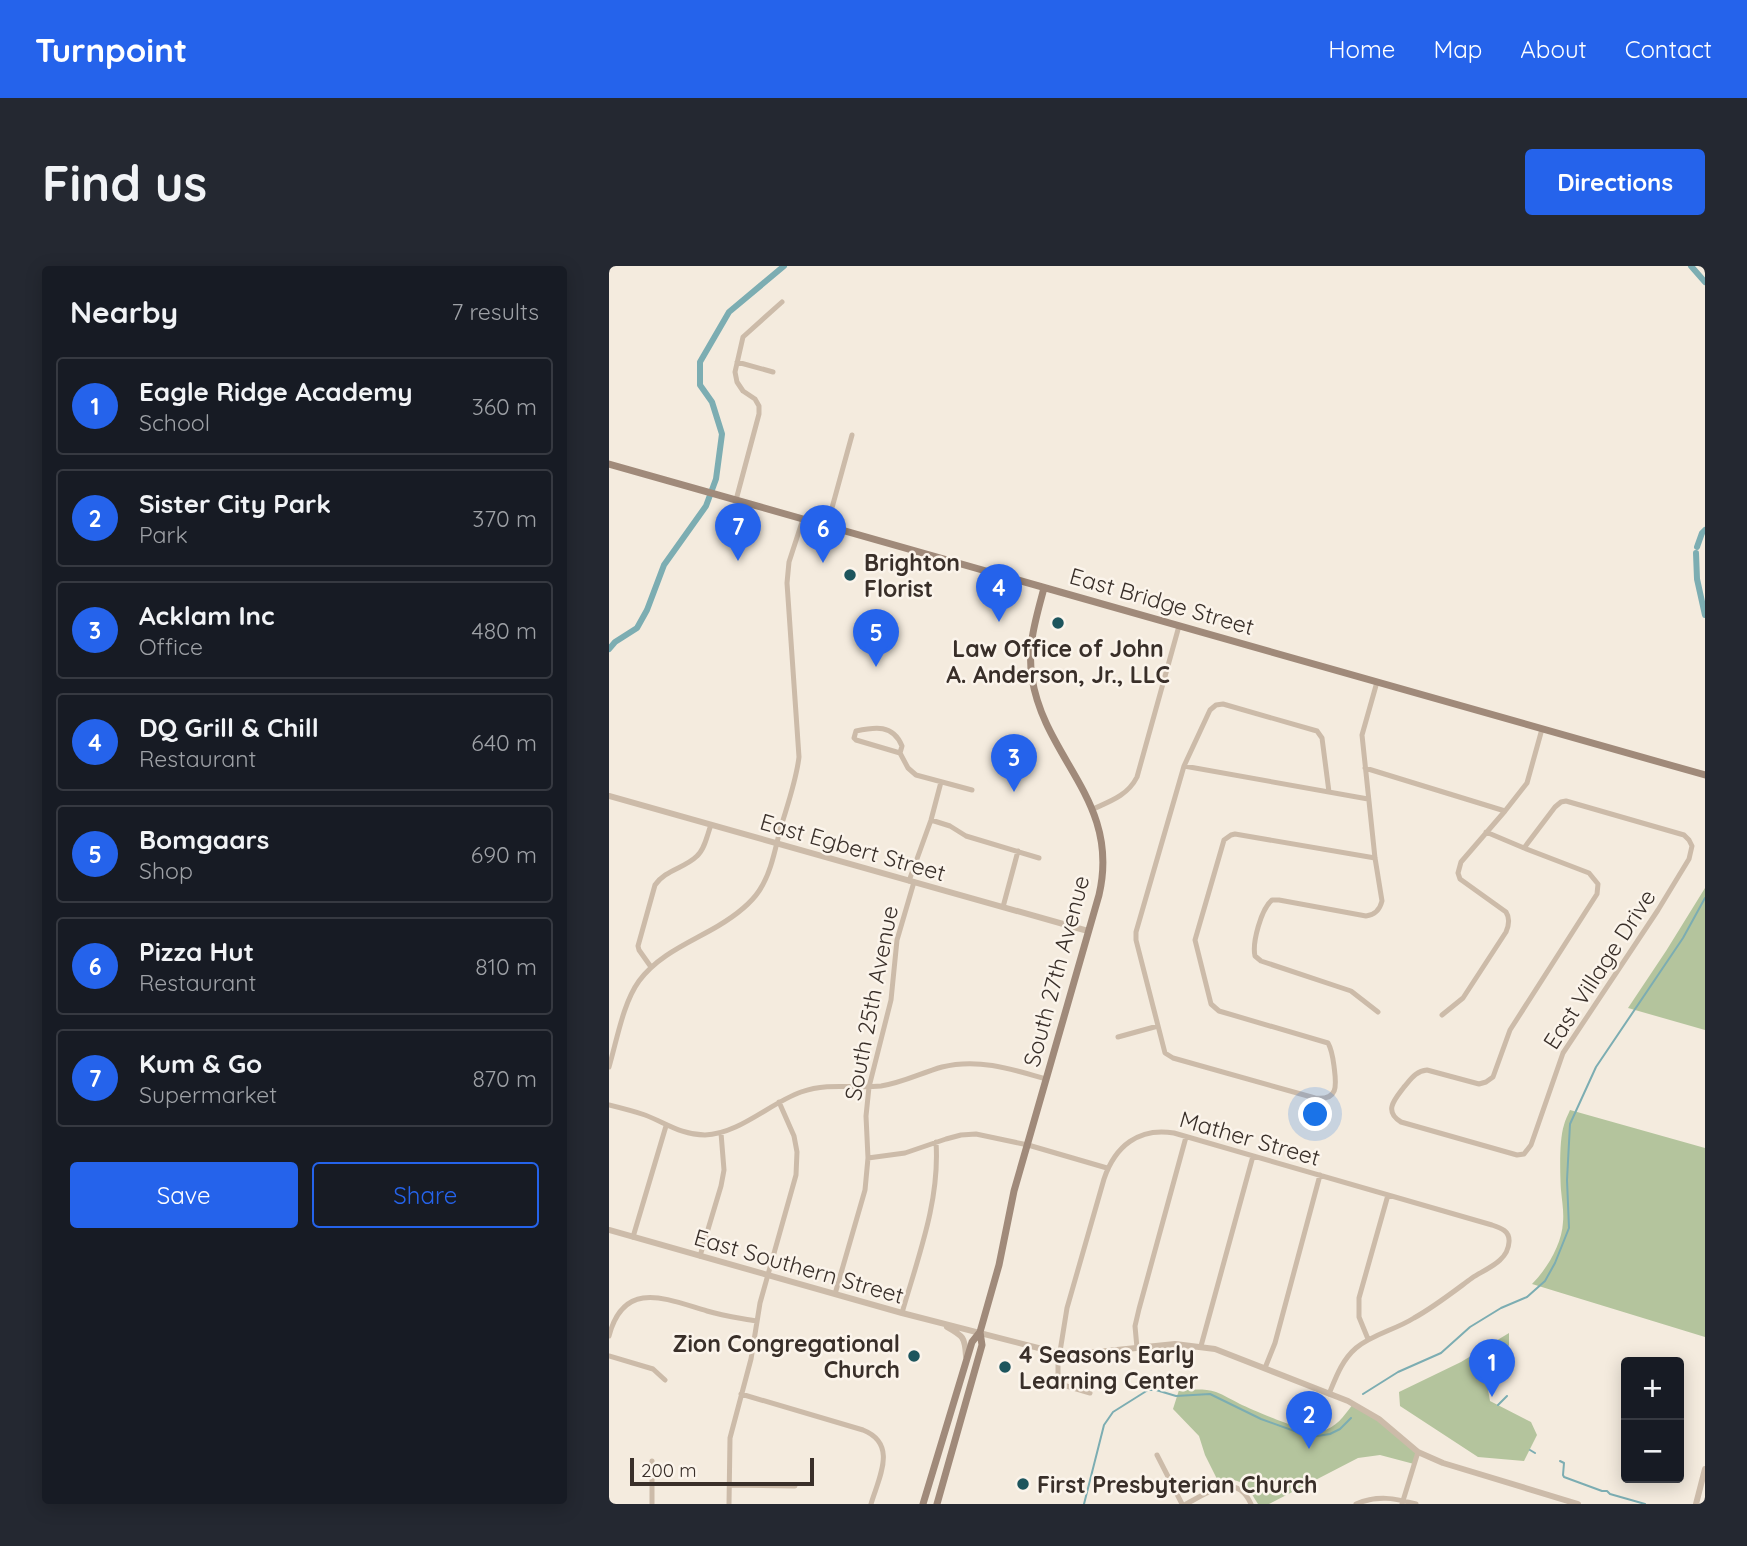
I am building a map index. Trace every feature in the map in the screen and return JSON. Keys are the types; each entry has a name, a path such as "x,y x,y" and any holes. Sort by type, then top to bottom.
{"main road":[{"name":"East Bridge Street","path":"609,464 1705,775"},
{"name":"South 27th Avenue","path":"937,1504 982,1345 981,1332 999,1265 1014,1191 1088,931 1104,863 1099,826 1093,809 1042,715 1034,689 1031,643 1044,588"},
{"name":"South 27th Avenue","path":"923,1504 971,1342 981,1332"}],"street":[{"path":"736,500 759,406 755,399 743,391 734,372 744,337 782,302"},
{"path":"737,362 773,372"},
{"path":"827,526 852,436"},
{"path":"609,1067 631,994 651,967 747,905 765,881 799,757 787,583 789,562 803,519"},
{"path":"1093,809 1126,792 1137,777 1179,626"},
{"path":"1377,682 1363,727 1363,745 1381,906 1375,913 1366,916 1272,900 1264,908 1253,954 1261,961 1351,992 1378,1012"},
{"path":"1329,792 1324,745 1320,733 1223,704 1210,710 1184,766 1136,935 1164,1052 1173,1058 1315,1098 1331,1096 1336,1085 1332,1049 1328,1043 1216,1009 1211,1004 1196,937 1224,840 1231,835 1375,858"},
{"path":"900,753 902,746 899,740 885,729 877,727 856,731 854,734 856,740 900,753 911,772 972,790"},
{"path":"1442,1015 1463,998 1507,929 1509,918 1506,912 1462,881 1458,873 1461,862 1527,783 1542,729"},
{"path":"1184,766 1368,799"},
{"path":"1365,768 1505,811"},
{"name":"South 25th Avenue","path":"835,1294 865,1190 869,1087 891,1000 896,947 941,782"},
{"name":"East Egbert Street","path":"609,796 1088,931"},
{"name":"East Village Drive","path":"1486,832 1524,848 1590,873 1598,884 1597,894 1510,1030 1493,1077 1479,1084 1420,1070 1394,1101 1391,1110 1394,1117 1401,1122 1517,1155 1524,1154 1531,1145 1563,1053 1658,910 1689,859 1692,849 1689,840 1679,833 1566,801 1555,807 1524,848"},
{"path":"931,820 950,826 966,836 1039,858"},
{"path":"651,967 638,946 655,885 660,878 696,858 703,848 711,825"},
{"path":"1003,907 1018,851"},
{"path":"1118,1037 1159,1026"},
{"path":"609,1105 694,1135 721,1133 779,1102 819,1087 888,1085 941,1068 971,1063 997,1066 1046,1079"},
{"path":"729,1504 730,1437 751,1359 756,1321 794,1185 797,1152 794,1136 779,1102"},
{"path":"633,1237 666,1126"},
{"name":"Mather Street","path":"1107,1168 1120,1148 1139,1136 1161,1132 1500,1227 1509,1236 1507,1251 1495,1264 1412,1319 1368,1339"},
{"path":"700,1256 723,1175 721,1133"},
{"path":"868,1158 905,1153 961,1135 976,1134 1028,1145 1107,1168 1067,1308 1058,1364 1058,1381 1090,1393"},
{"path":"1137,1348 1135,1326 1139,1308 1186,1137"},
{"path":"902,1313 932,1208 937,1174 936,1142"},
{"path":"1201,1346 1253,1156"},
{"path":"1265,1368 1275,1343 1321,1175"},
{"path":"1329,1394 1342,1364 1353,1350 1368,1339 1359,1317 1359,1298 1388,1195"},
{"name":"East Southern Street","path":"609,1230 1038,1349 1061,1353 1089,1353 1175,1344 1201,1346 1229,1353 1347,1401 1379,1419 1418,1452 1443,1463 1578,1504"},
{"path":"627,1294 631,1302"},
{"path":"609,1336 616,1316 631,1302 643,1297 658,1297 714,1313 756,1321"},
{"path":"936,1321 962,1336 966,1344 967,1358"},
{"path":"609,1356 653,1369 665,1380"},
{"path":"741,1394 872,1434 880,1441 883,1459 871,1504"},
{"path":"880,1441 887,1438"},
{"path":"1403,1502 1418,1452"},
{"path":"1157,1455 1184,1504 1225,1486 1239,1489 1251,1504"},
{"path":"652,1461 652,1504"},
{"path":"1696,1504 1705,1469"},
{"path":"730,1485 795,1486"},
{"path":"1356,1504 1383,1497 1416,1504"}],"green space":[{"path":"1705,888 1705,1030 1628,1008 1666,951"},
{"path":"1570,1110 1705,1148 1705,1337 1532,1284 1553,1256 1562,1230 1562,1131"},
{"path":"1509,1333 1509,1345 1487,1384 1490,1401 1531,1422 1537,1435 1524,1461 1478,1457 1400,1406 1399,1392 1461,1362"},
{"path":"1179,1390 1216,1392 1294,1426 1314,1431 1321,1431 1335,1424 1353,1404 1379,1419 1418,1452 1414,1464 1380,1455 1358,1458 1269,1504 1258,1504 1238,1481 1218,1481 1199,1436 1173,1409"}],"waterway":[{"path":"609,649 637,628 647,610 664,565 706,506 716,479 722,434 712,402 700,385 700,362 729,312 784,266"},
{"path":"1691,266 1705,282"},
{"path":"1697,547 1705,530"},
{"path":"1696,553 1697,579 1705,615"},
{"path":"1363,1394 1398,1372 1441,1353 1470,1327 1501,1308 1527,1297 1545,1281 1569,1228 1567,1180 1570,1124 1596,1067 1683,938 1705,898"},
{"path":"1084,1504 1104,1425 1113,1412 1148,1390 1176,1396 1210,1394 1261,1419 1311,1437 1330,1434 1351,1418"},
{"path":"1498,1405 1507,1396"},
{"path":"1530,1450 1535,1453"},
{"path":"1560,1461 1564,1463 1564,1477 1645,1504"}],"place":[{"name":"Kum & Go","path":"738,561"},
{"name":"Pizza Hut","path":"823,563"},
{"name":"Brighton Florist","path":"850,575"},
{"name":"DQ Grill & Chill","path":"999,622"},
{"name":"Law Office of John A. Anderson, Jr., LLC","path":"1058,623"},
{"name":"Bomgaars","path":"876,667"},
{"name":"Acklam Inc","path":"1014,792"},
{"name":"Zion Congregational Church","path":"914,1356"},
{"name":"4 Seasons Early Learning Center","path":"1005,1367"},
{"name":"Eagle Ridge Academy","path":"1492,1397"},
{"name":"Sister City Park","path":"1309,1449"},
{"name":"First Presbyterian Church","path":"1023,1484"}]}
